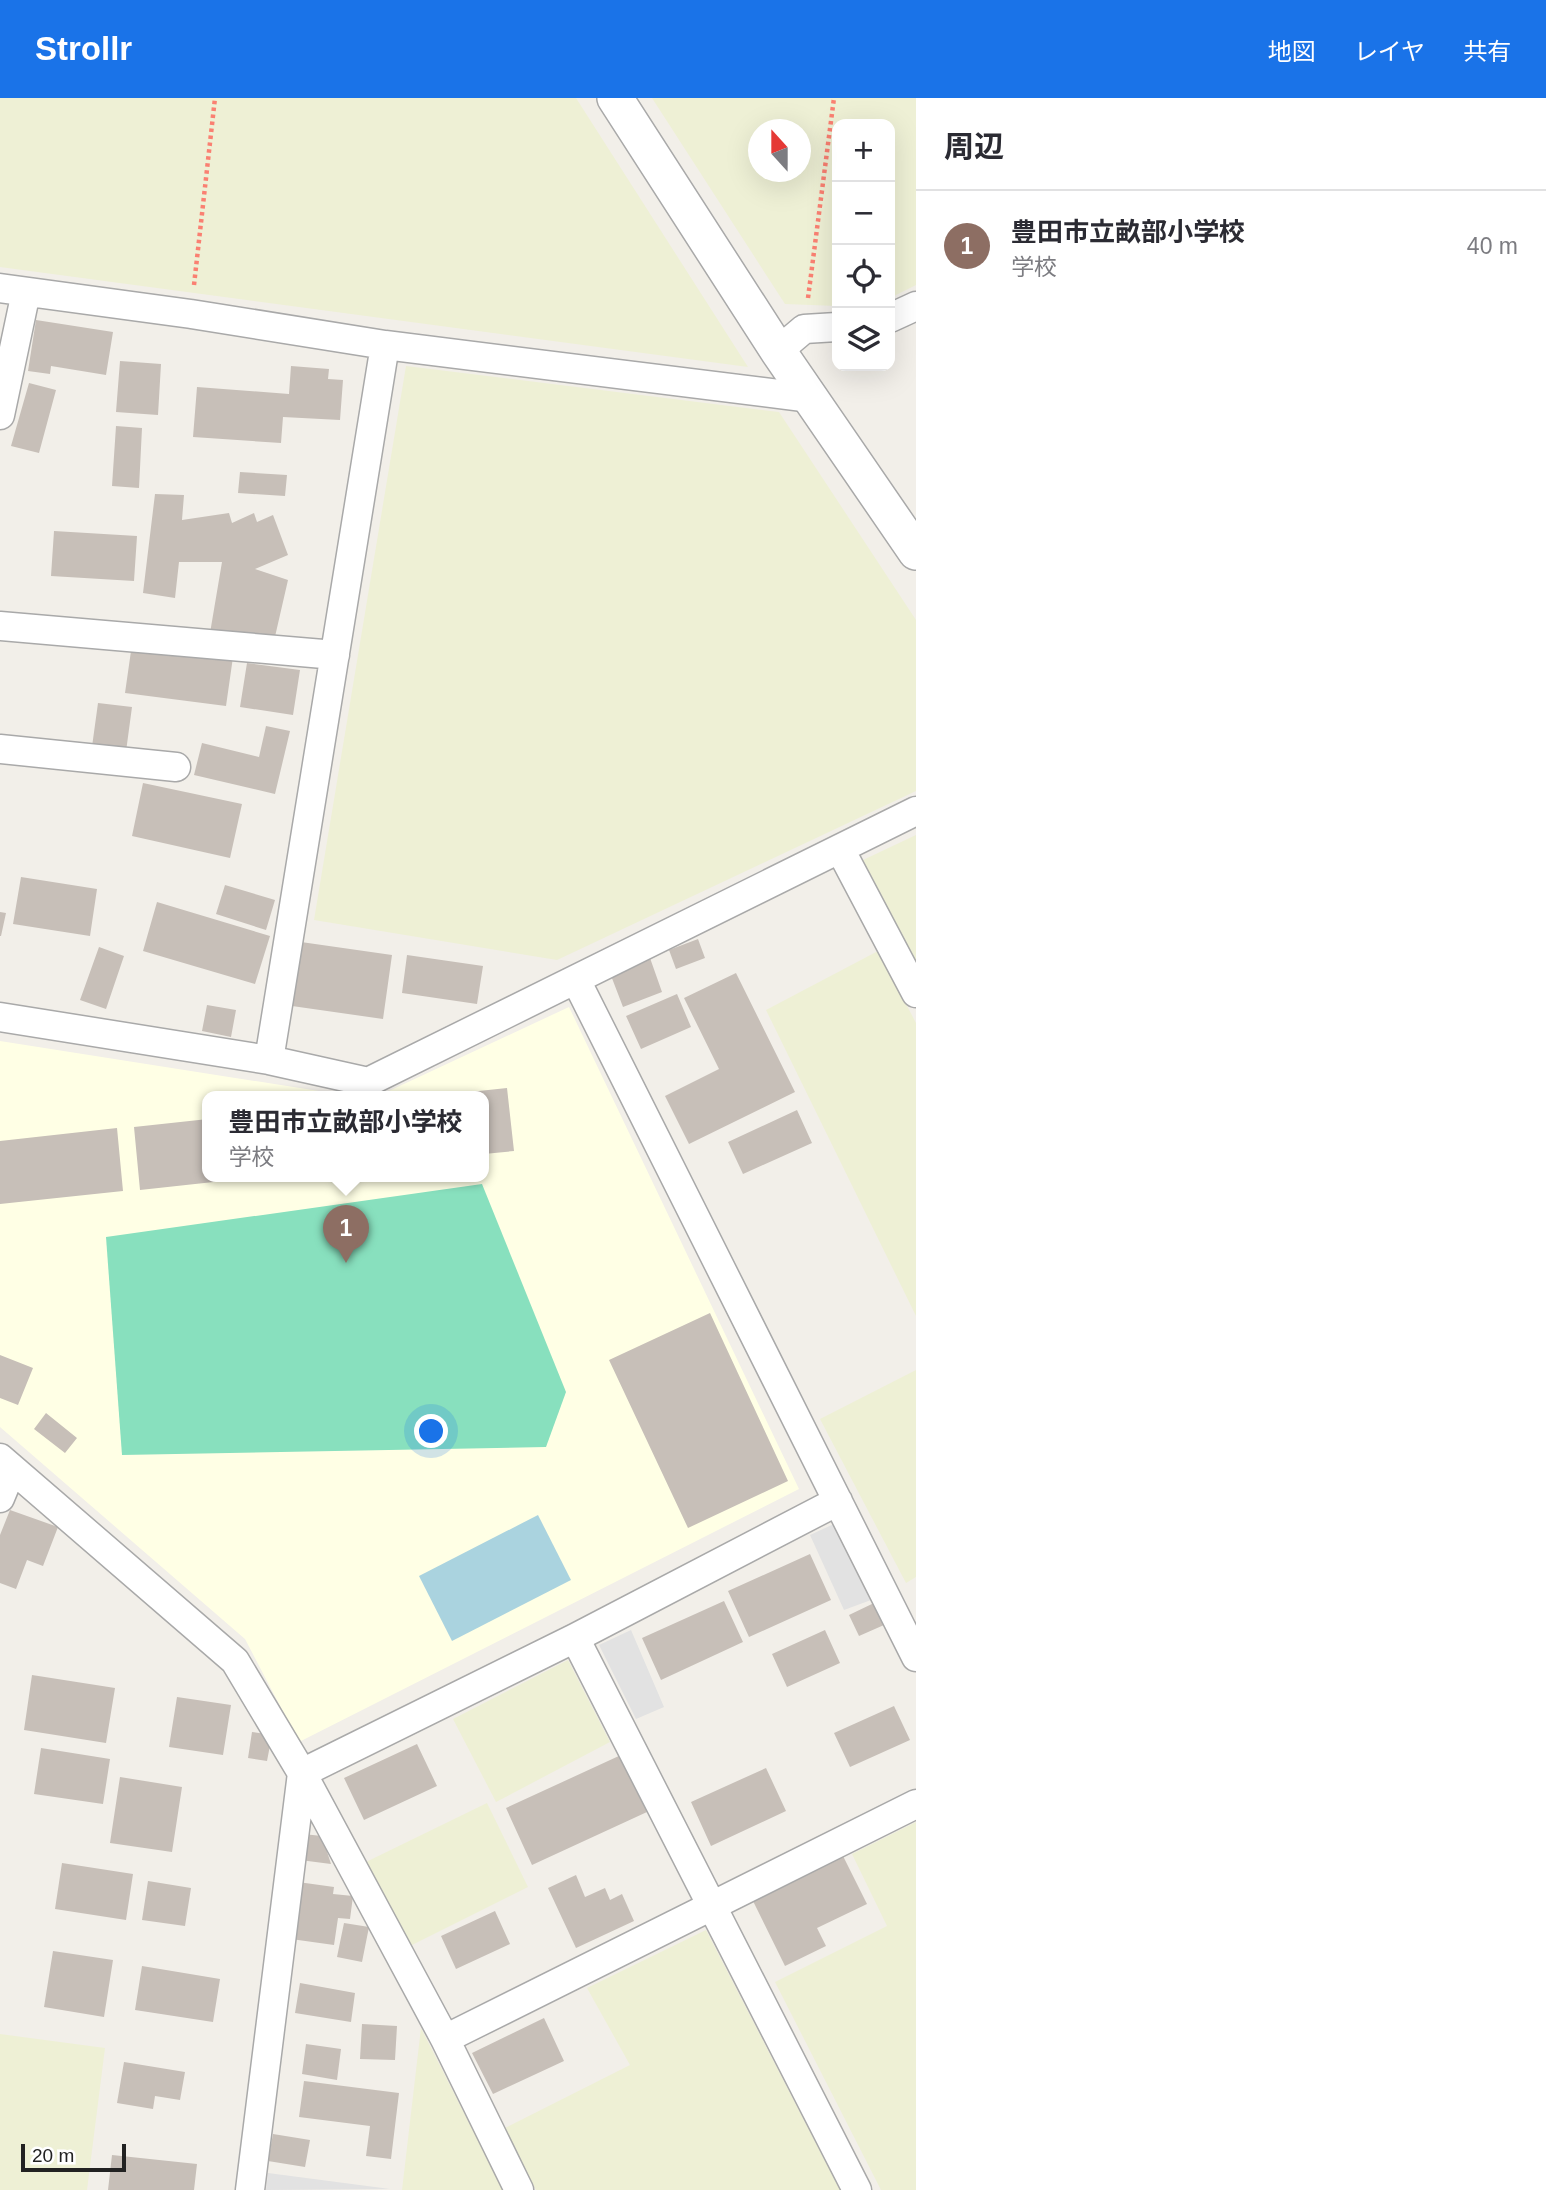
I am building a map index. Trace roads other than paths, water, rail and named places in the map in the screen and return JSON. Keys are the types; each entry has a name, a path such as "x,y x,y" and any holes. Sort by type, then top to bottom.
{"street":[{"path":"615,98 778,351 916,552"},
{"path":"0,415 13,290 191,314 385,345 811,398"},
{"path":"895,316 916,306"},
{"path":"778,351 804,329 832,327"},
{"path":"269,1060 385,345"},
{"path":"0,626 335,655"},
{"path":"0,749 176,767"},
{"path":"0,1017 269,1060 368,1082 916,811"},
{"path":"840,849 916,993"},
{"path":"576,979 916,1657"},
{"path":"0,1498 6,1464"},
{"path":"6,1464 235,1661 302,1773 445,2039 519,2190"},
{"path":"302,1773 575,1638 838,1501"},
{"path":"575,1638 857,2190"},
{"path":"250,2190 302,1773"},
{"path":"445,2039 916,1804"}],"water":[{"path":"538,1515 571,1580 452,1641 419,1576"}],"place":[{"name":"豊田市立畝部小学校","path":"346,1263"}]}
